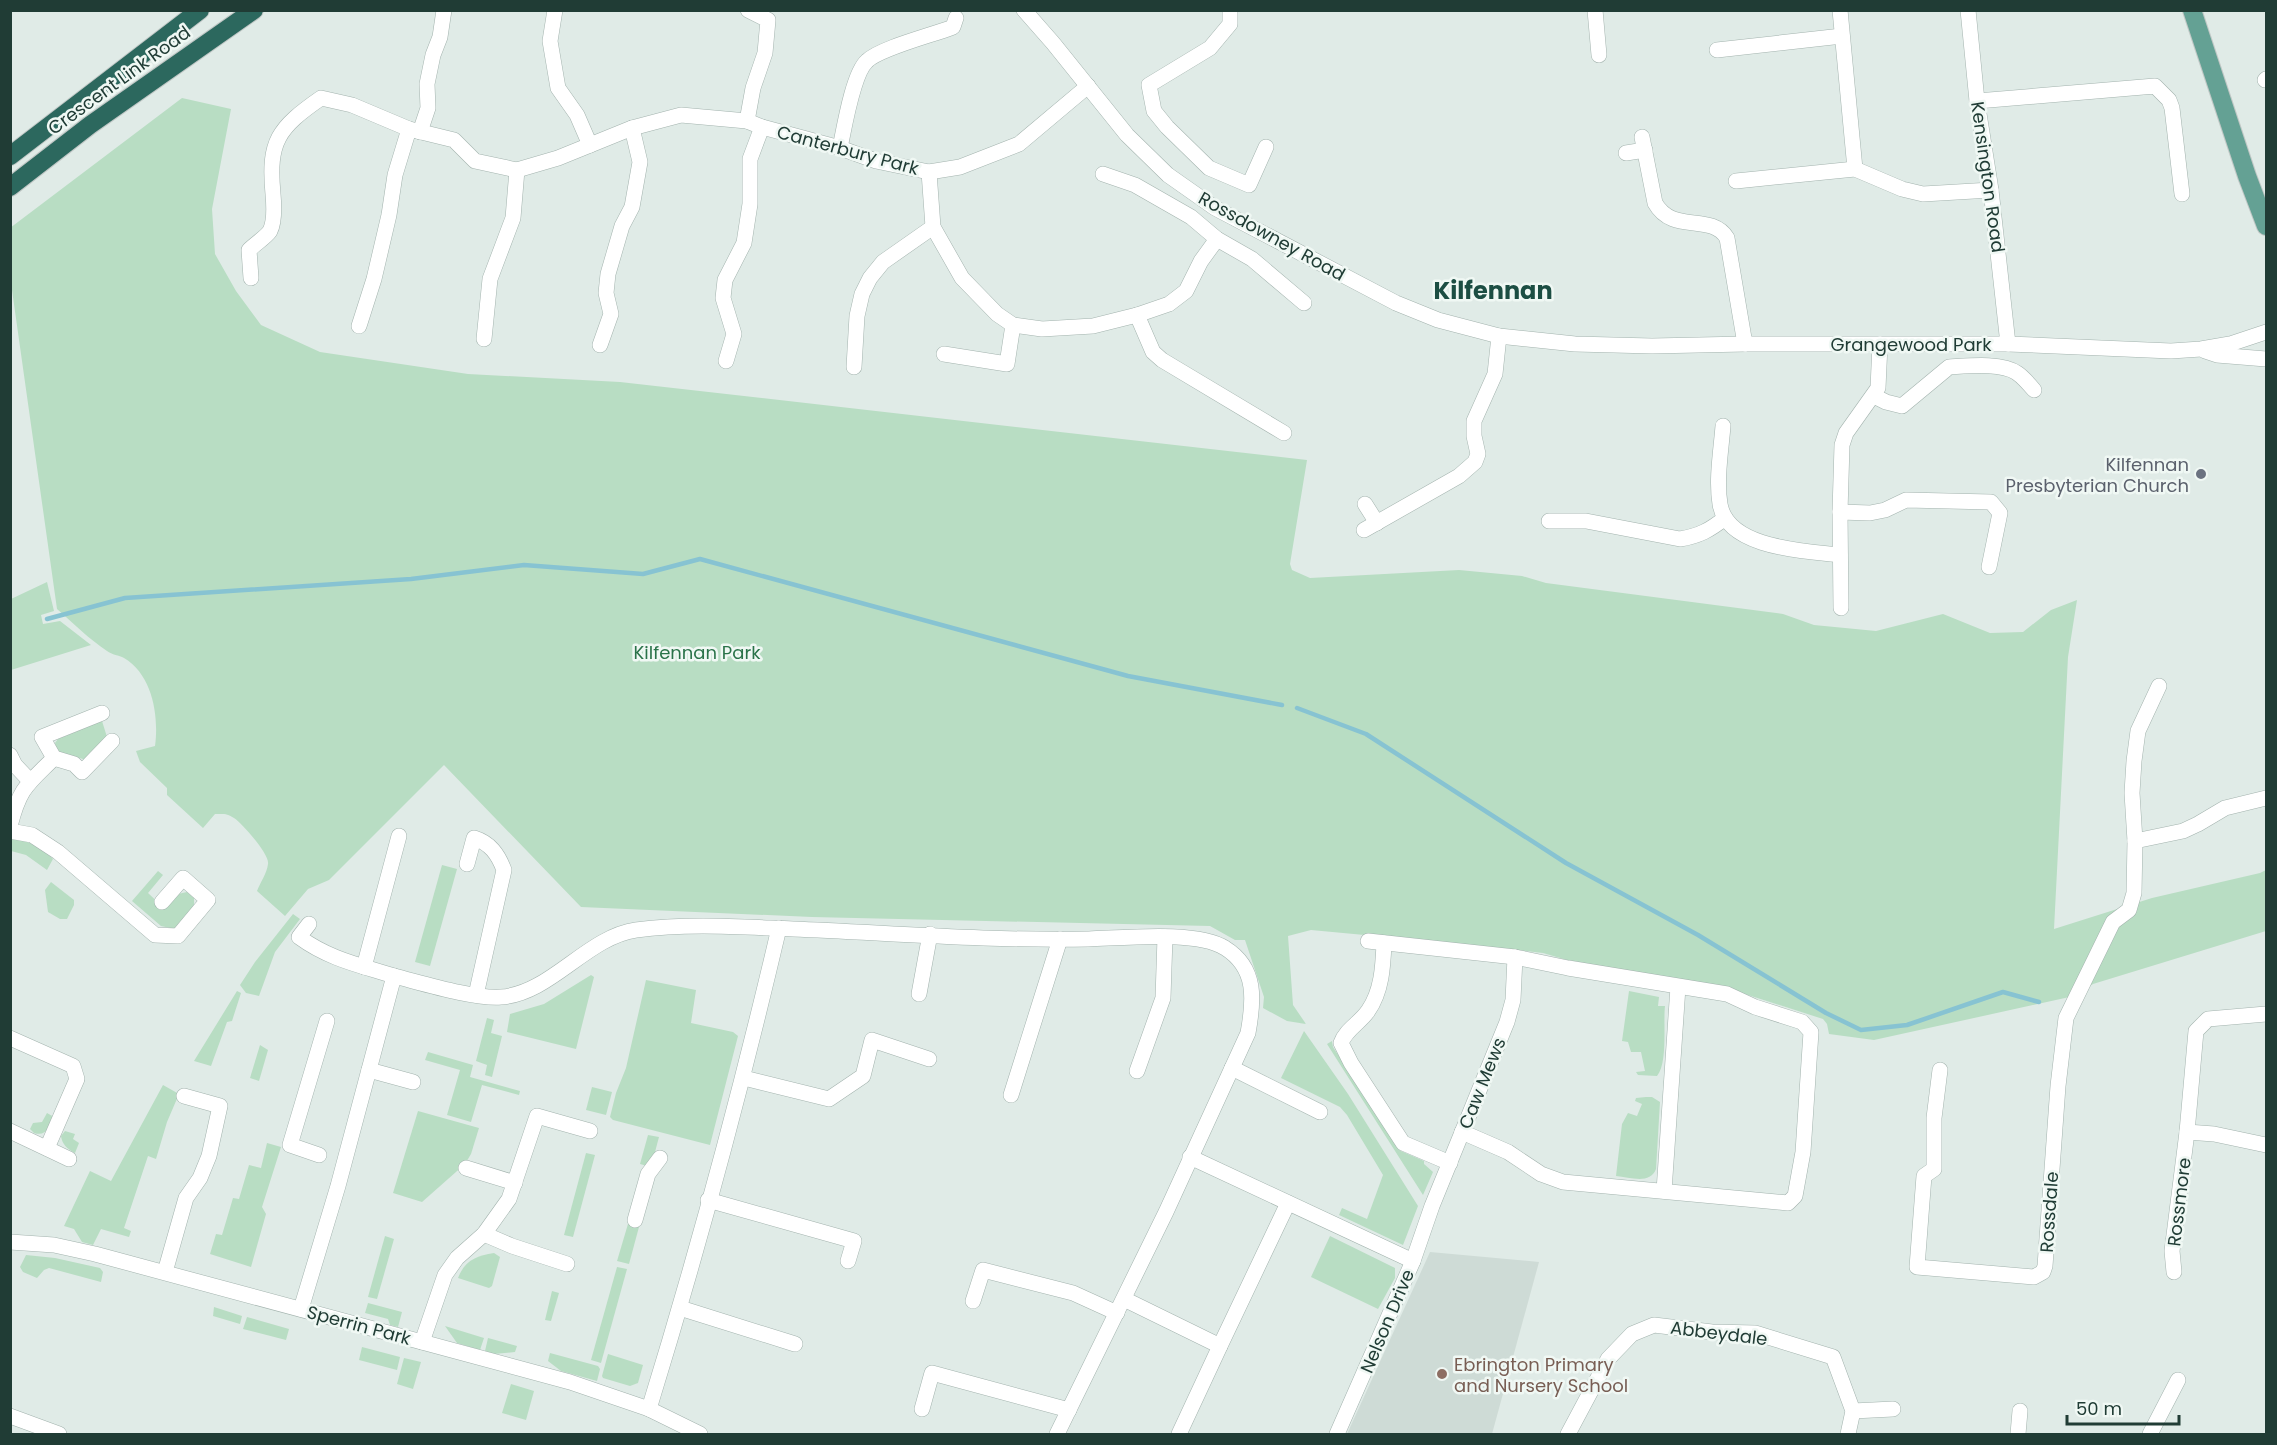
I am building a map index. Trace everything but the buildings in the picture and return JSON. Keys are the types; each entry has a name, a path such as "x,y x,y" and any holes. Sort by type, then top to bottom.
{"highway":[{"name":"Crescent Link Road","path":"10,156 200,10"},
{"name":"Crescent Link Road","path":"10,187 90,125 254,10"}],"main road":[{"path":"2193,10 2247,176 2266,225"}],"street":[{"path":"359,326 374,279 389,215 395,176 428,108 427,84 433,55 440,38 444,10"},
{"path":"555,10 549,41 558,88 577,115 590,145"},
{"path":"747,121 753,88 765,53 771,15 748,10"},
{"name":"Rossdowney Road","path":"1024,10 1142,152 1168,175 1215,208 1396,303 1438,320 1499,336 1553,342"},
{"path":"1230,10 1230,24 1210,48 1149,85 1154,111 1209,168 1249,185 1266,147"},
{"path":"1595,10 1599,55"},
{"path":"1840,10 1855,169"},
{"name":"Kensington Road","path":"1968,10 1977,101 1991,190 2008,344"},
{"path":"840,148 854,87 865,62 879,52 953,27 956,18"},
{"path":"1717,50 1842,36"},
{"name":"Canterbury Park","path":"517,170 632,128 681,115 747,121 876,161 929,172 960,167 1019,144 1088,86"},
{"path":"1977,101 2155,86 2169,100 2172,108 2182,194"},
{"path":"251,278 249,250 270,231 274,209 271,173 275,142 295,116 321,98 352,105 415,131 454,140 475,160 517,170 513,218 490,279 484,339"},
{"name":"Canterbury Park","path":"726,361 734,334 723,298 725,280 744,243 750,204 750,159 762,127"},
{"path":"600,345 611,314 606,292 608,274 622,226 632,207 640,162 632,128"},
{"path":"1626,153 1644,143 1655,202 1659,210 1676,221 1716,226 1727,238 1745,344"},
{"path":"1736,181 1855,169 1902,189 1923,194 1991,190"},
{"path":"929,172 933,227 962,279 997,314 1013,324 1042,329 1092,326 1169,304 1185,291 1216,239"},
{"path":"1102,174 1136,185 1191,217 1216,239 1252,259 1272,279 1304,303"},
{"path":"854,367 857,316 862,294 870,278 883,262 933,227"},
{"path":"1137,315 1153,352 1162,360 1284,433"},
{"path":"944,354 1007,364 1013,324"},
{"name":"Grangewood Park","path":"1553,342 1652,346 2008,344 2171,351 2230,344 2266,332"},
{"path":"1365,504 1371,526 1459,476 1475,462 1478,454 1474,422 1495,374 1499,336"},
{"path":"1841,608 1842,445 1846,433 1878,388 1880,344"},
{"path":"2201,349 2217,355 2266,359"},
{"path":"1874,396 1886,402 1902,405 1910,401 1934,377 1949,366 2010,369 2018,373 2034,390"},
{"path":"1723,426 1719,482 1720,506 1725,518 1751,538 1769,546 1840,555"},
{"path":"1840,512 1870,513 1885,510 1906,500 1991,501 2000,513 1989,567"},
{"path":"1549,521 1586,521 1680,539 1696,537 1707,532 1725,518"},
{"name":"Rossdale","path":"1940,1070 1934,1118 1934,1168 1924,1176 1917,1267 2034,1277 2043,1272 2045,1266 2058,1086 2066,1018 2113,922 2129,910 2134,893 2135,841 2132,793 2138,731 2159,686"},
{"path":"102,713 42,737 54,758 74,764 82,772 112,741"},
{"path":"10,755 15,765 30,781"},
{"path":"10,826 16,802 25,786 54,758"},
{"path":"2135,841 2183,831 2225,808 2266,798"},
{"path":"10,831 32,835 58,852 155,935 178,936 208,900 183,878 162,902"},
{"path":"364,967 399,836"},
{"path":"467,864 474,838 492,848 504,870 476,995"},
{"path":"309,924 299,937 318,951 337,959 394,976 499,998 521,994 606,941 634,930 718,926 1060,939 1203,939 1224,947 1242,962 1249,975 1252,987 1252,1008 1248,1033 1117,1314 1057,1434"},
{"path":"649,1409 680,1308 708,1200 744,1078 778,928"},
{"path":"919,994 930,934"},
{"path":"1137,1071 1163,998 1165,938"},
{"path":"1011,1095 1060,939"},
{"path":"1368,941 1515,957 1726,994 1755,1007 1802,1022 1811,1032 1803,1152 1797,1190 1792,1201 1788,1203 1563,1182 1541,1174 1508,1152 1462,1132"},
{"path":"1384,942 1383,970 1377,995 1367,1012 1344,1035 1341,1043 1351,1063 1403,1143 1450,1162"},
{"name":"Caw Mews","path":"1432,1206 1507,1022 1513,1000 1515,957"},
{"path":"301,1309 394,976"},
{"path":"1664,1191 1678,987"},
{"name":"Rossmore","path":"2174,1272 2173,1239 2187,1132 2196,1031 2208,1019 2266,1014"},
{"path":"319,1155 290,1145 327,1021"},
{"path":"10,1038 73,1066 77,1079 47,1149"},
{"path":"744,1078 829,1099 863,1076 872,1040 929,1059"},
{"path":"1232,1068 1320,1112"},
{"path":"369,1070 413,1082"},
{"path":"165,1272 186,1198 200,1178 209,1156 220,1106 184,1096"},
{"path":"422,1342 446,1275 457,1258 484,1234 509,1199 537,1116 590,1131"},
{"path":"10,1131 69,1159"},
{"name":"Rossmore","path":"2187,1132 2214,1134 2266,1145"},
{"path":"1190,1157 1413,1261"},
{"path":"634,1220 648,1174 660,1158"},
{"path":"465,1168 515,1183"},
{"path":"708,1200 854,1241 848,1261"},
{"path":"1179,1434 1288,1203"},
{"name":"Nelson Drive","path":"1337,1434 1413,1261 1432,1206"},
{"path":"484,1234 567,1264"},
{"name":"Sperrin Park","path":"10,1242 54,1245 165,1272 570,1382 649,1409 700,1434"},
{"path":"973,1302 983,1270 1073,1293 1117,1314"},
{"path":"1124,1299 1220,1346"},
{"path":"680,1308 795,1344"},
{"name":"Abbeydale","path":"1568,1434 1608,1359 1632,1334 1654,1325 1712,1332 1755,1333 1833,1357 1853,1411"},
{"path":"922,1409 932,1373 1070,1410"},
{"path":"2150,1434 2178,1380"},
{"path":"1848,1434 1853,1411 1893,1409"},
{"path":"2018,1434 2020,1411"},
{"path":"10,1416 59,1434"}],"shaded area":[{"name":"Ebrington Primary and Nursery School","path":"1430,1252 1539,1262 1492,1434 1347,1434"}],"green space":[{"name":"Kilfennan Park","path":"182,98 231,109 212,209 215,254 236,291 261,325 320,352 468,374 620,382 1307,460 1290,564 1292,570 1310,578 1459,570 1522,576 1546,583 1783,614 1814,625 1876,631 1943,614 1990,633 2023,632 2051,610 2077,600 2068,657 2054,929 2152,898 2266,870 2266,931 2093,984 2074,996 1874,1040 1829,1034 1827,1024 1823,1019 1723,987 1567,960 1543,953 1311,930 1288,936 1293,1005 1306,1024 1287,1021 1263,1008 1264,997 1245,940 1235,940 1210,926 812,917 581,907 444,765 329,880 308,889 285,916 257,891 268,864 265,854 243,826 229,815 215,814 203,828 167,795 167,788 140,762 136,751 155,746 156,735 152,697 142,675 134,665 109,652 57,609 11,283 10,228"},
{"path":"47,582 54,611 41,615 43,624 60,621 91,645 11,670 11,599"},
{"path":"102,721 107,737 86,760 57,751 55,743 58,739"},
{"path":"11,838 34,845 49,854 53,859 47,870 26,855 11,851"},
{"path":"442,865 457,869 430,966 415,962"},
{"path":"158,871 163,875 148,893 165,909 178,894 187,892 194,898 194,908 175,929 161,926 132,901"},
{"path":"51,882 74,900 67,919 60,919 48,912 45,890"},
{"path":"293,914 300,919 275,952 259,996 246,993 240,985"},
{"path":"591,975 594,977 576,1049 507,1032 510,1014 544,1004"},
{"path":"646,980 696,990 691,1023 733,1032 738,1036 710,1145 613,1120 610,1117 626,1068"},
{"path":"237,991 241,993 232,1021 227,1022 211,1066 194,1061"},
{"path":"1629,991 1659,997 1658,1006 1665,1006 1663,1062 1657,1076 1638,1075 1636,1072 1645,1071 1641,1052 1631,1052 1628,1042 1622,1041"},
{"path":"487,1018 494,1020 491,1033 502,1036 492,1077 485,1075 487,1065 476,1061"},
{"path":"1304,1031 1348,1094 1418,1206 1403,1245 1339,1215 1342,1208 1367,1219 1383,1175 1340,1107 1281,1078"},
{"path":"1332,1041 1333,1047 1396,1145 1401,1151 1424,1161 1424,1164 1433,1172 1423,1195 1327,1044"},
{"path":"260,1045 268,1050 259,1081 250,1078"},
{"path":"428,1052 473,1065 470,1077 520,1091 519,1095 482,1085 471,1122 447,1115 460,1070 425,1060"},
{"path":"163,1085 179,1094 167,1122 156,1159 148,1156 124,1228 131,1231 129,1237 101,1229 93,1245 82,1242 74,1229 64,1226 90,1171 111,1181"},
{"path":"592,1087 612,1092 606,1115 586,1110"},
{"path":"1652,1097 1660,1102 1656,1169 1653,1174 1644,1179 1616,1176 1622,1124 1628,1113 1637,1116 1642,1104 1635,1101 1636,1098"},
{"path":"418,1111 479,1128 471,1154 465,1164 422,1202 393,1193"},
{"path":"47,1113 54,1117 49,1127 45,1132 34,1133 30,1129 33,1123 42,1122"},
{"path":"65,1131 75,1134 73,1139 79,1143 75,1153 62,1141 61,1136"},
{"path":"648,1135 659,1137 651,1167 640,1164"},
{"path":"267,1143 281,1147 262,1207 266,1214 251,1267 210,1254 216,1234 222,1235 233,1198 239,1199 249,1165 261,1168"},
{"path":"586,1153 595,1155 573,1237 564,1235"},
{"path":"628,1224 639,1227 629,1264 617,1261"},
{"path":"385,1236 394,1239 377,1299 368,1297"},
{"path":"1330,1236 1395,1268 1395,1278 1378,1309 1311,1277"},
{"path":"494,1253 500,1257 492,1286 489,1288 458,1278 464,1267 472,1260"},
{"path":"26,1255 55,1258 100,1268 103,1272 101,1282 49,1268 37,1278 23,1272 20,1267"},
{"path":"617,1267 627,1269 601,1363 591,1360"},
{"path":"552,1291 559,1293 551,1321 545,1320"},
{"path":"368,1303 402,1312 398,1327 390,1325 388,1319 365,1313"},
{"path":"214,1307 242,1316 240,1324 213,1316"},
{"path":"247,1317 289,1329 286,1340 243,1329"},
{"path":"445,1326 484,1338 480,1350 457,1343"},
{"path":"488,1338 517,1346 515,1352 494,1354 485,1351"},
{"path":"362,1347 400,1357 397,1370 359,1360"},
{"path":"550,1353 598,1366 600,1369 597,1381 561,1371 548,1361"},
{"path":"608,1354 643,1365 638,1383 630,1386 603,1378"},
{"path":"404,1358 421,1362 413,1389 397,1384"},
{"path":"511,1384 534,1391 526,1420 502,1413"}],"waterway":[{"path":"47,619 125,598 411,579 524,565 643,574 700,559 1128,676 1282,705"},
{"path":"1297,708 1366,734 1566,863 1698,935 1826,1013 1861,1030 1907,1025 2003,992 2039,1002"}],"place":[{"name":"Kilfennan Presbyterian Church","path":"2201,474"},
{"name":"Ebrington Primary and Nursery School","path":"1442,1374"}],"district":[{"name":"Kilfennan","path":"1493,290"}]}
